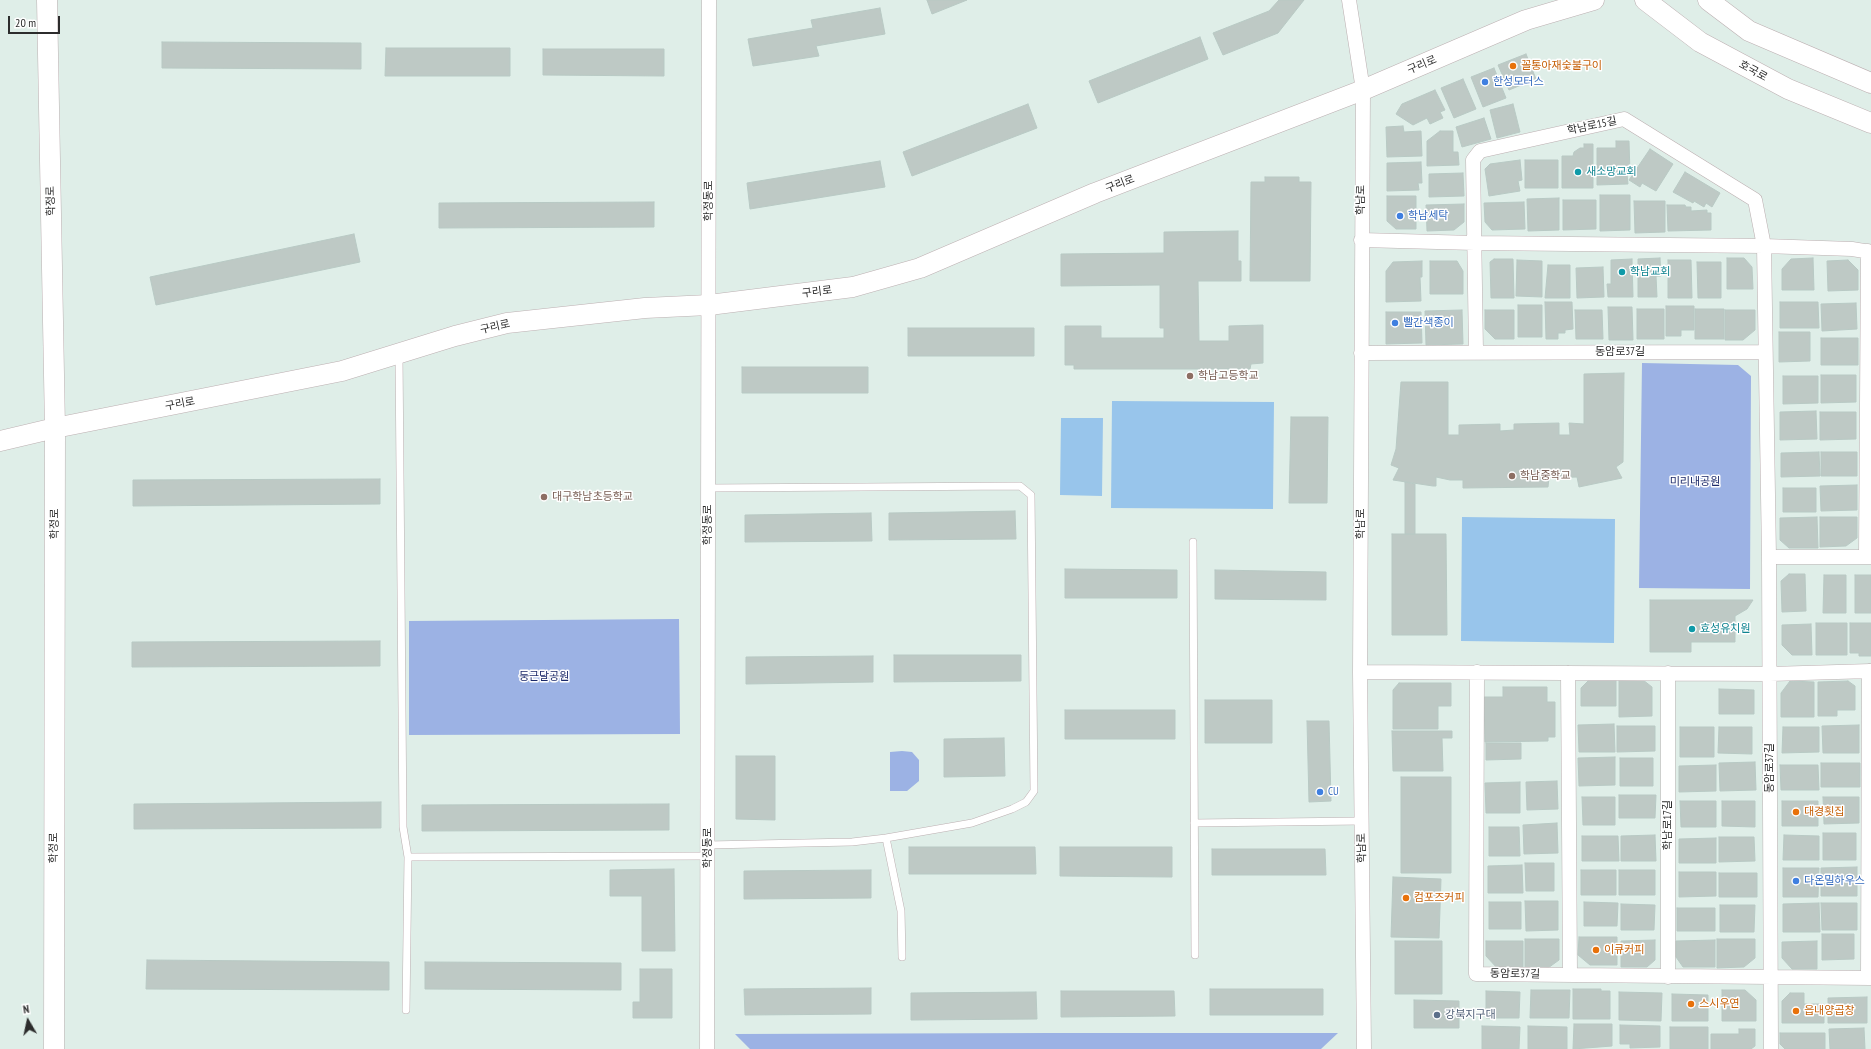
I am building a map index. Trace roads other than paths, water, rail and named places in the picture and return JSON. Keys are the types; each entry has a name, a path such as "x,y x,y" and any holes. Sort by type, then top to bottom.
{"street":[{"name":"학정로","path":"46,0 55,428 54,1049"},
{"name":"학정동로","path":"708,1049 709,0"},
{"name":"학남로","path":"1349,0 1363,90 1361,240 1360,672 1364,1049"},
{"name":"구리로","path":"0,441 55,428 342,372 455,336 507,323 645,308 709,305 853,287 920,268 1095,193 1363,90 1526,20 1594,0"},
{"name":"호국로","path":"1645,0 1700,42 1788,90 1871,123"},
{"path":"1708,0 1749,31 1871,83"},
{"path":"1788,90 1871,136"},
{"name":"학남로15길","path":"1476,352 1473,160 1480,151 1624,120 1755,200 1764,246"},
{"path":"1361,240 1475,243 1764,246 1852,249 1870,252 1869,557 1769,557"},
{"name":"동암로37길","path":"1764,246 1769,557 1771,1049"},
{"name":"동암로37길","path":"1361,353 1765,352"},
{"path":"1360,672 1770,674 1870,671 1870,978"},
{"name":"동암로37길","path":"1477,672 1476,974 1870,978"},
{"path":"1568,673 1570,975"},
{"name":"학남로17길","path":"1668,673 1668,976"}],"lane":[{"path":"399,354 403,827 408,857 406,1010"},
{"path":"408,857 708,850 852,842 886,838 972,823 1012,810 1026,802 1034,791 1031,495 1020,486 708,488"},
{"path":"1193,542 1195,955"},
{"path":"1194,823 1362,821"},
{"path":"886,838 901,911 902,957"}],"place":[{"name":"꼴통아재숯불구이","path":"1513,66"},
{"name":"한성모터스","path":"1485,82"},
{"name":"새소망교회","path":"1578,172"},
{"name":"학남세탁","path":"1400,216"},
{"name":"학남교회","path":"1622,272"},
{"name":"빨간색종이","path":"1395,323"},
{"name":"학남고등학교","path":"1190,376"},
{"name":"학남중학교","path":"1512,476"},
{"name":"대구학남초등학교","path":"544,497"},
{"name":"효성유치원","path":"1692,629"},
{"name":"CU","path":"1320,792"},
{"name":"대경횟집","path":"1796,812"},
{"name":"다온밀하우스","path":"1796,881"},
{"name":"컴포즈커피","path":"1406,898"},
{"name":"이큐커피","path":"1596,950"},
{"name":"스시우연","path":"1691,1004"},
{"name":"읍내양곱창","path":"1796,1011"},
{"name":"강북지구대","path":"1437,1015"}],"park label":[{"name":"미리내공원","path":"1695,482"},
{"name":"둥근달공원","path":"544,677"}]}
